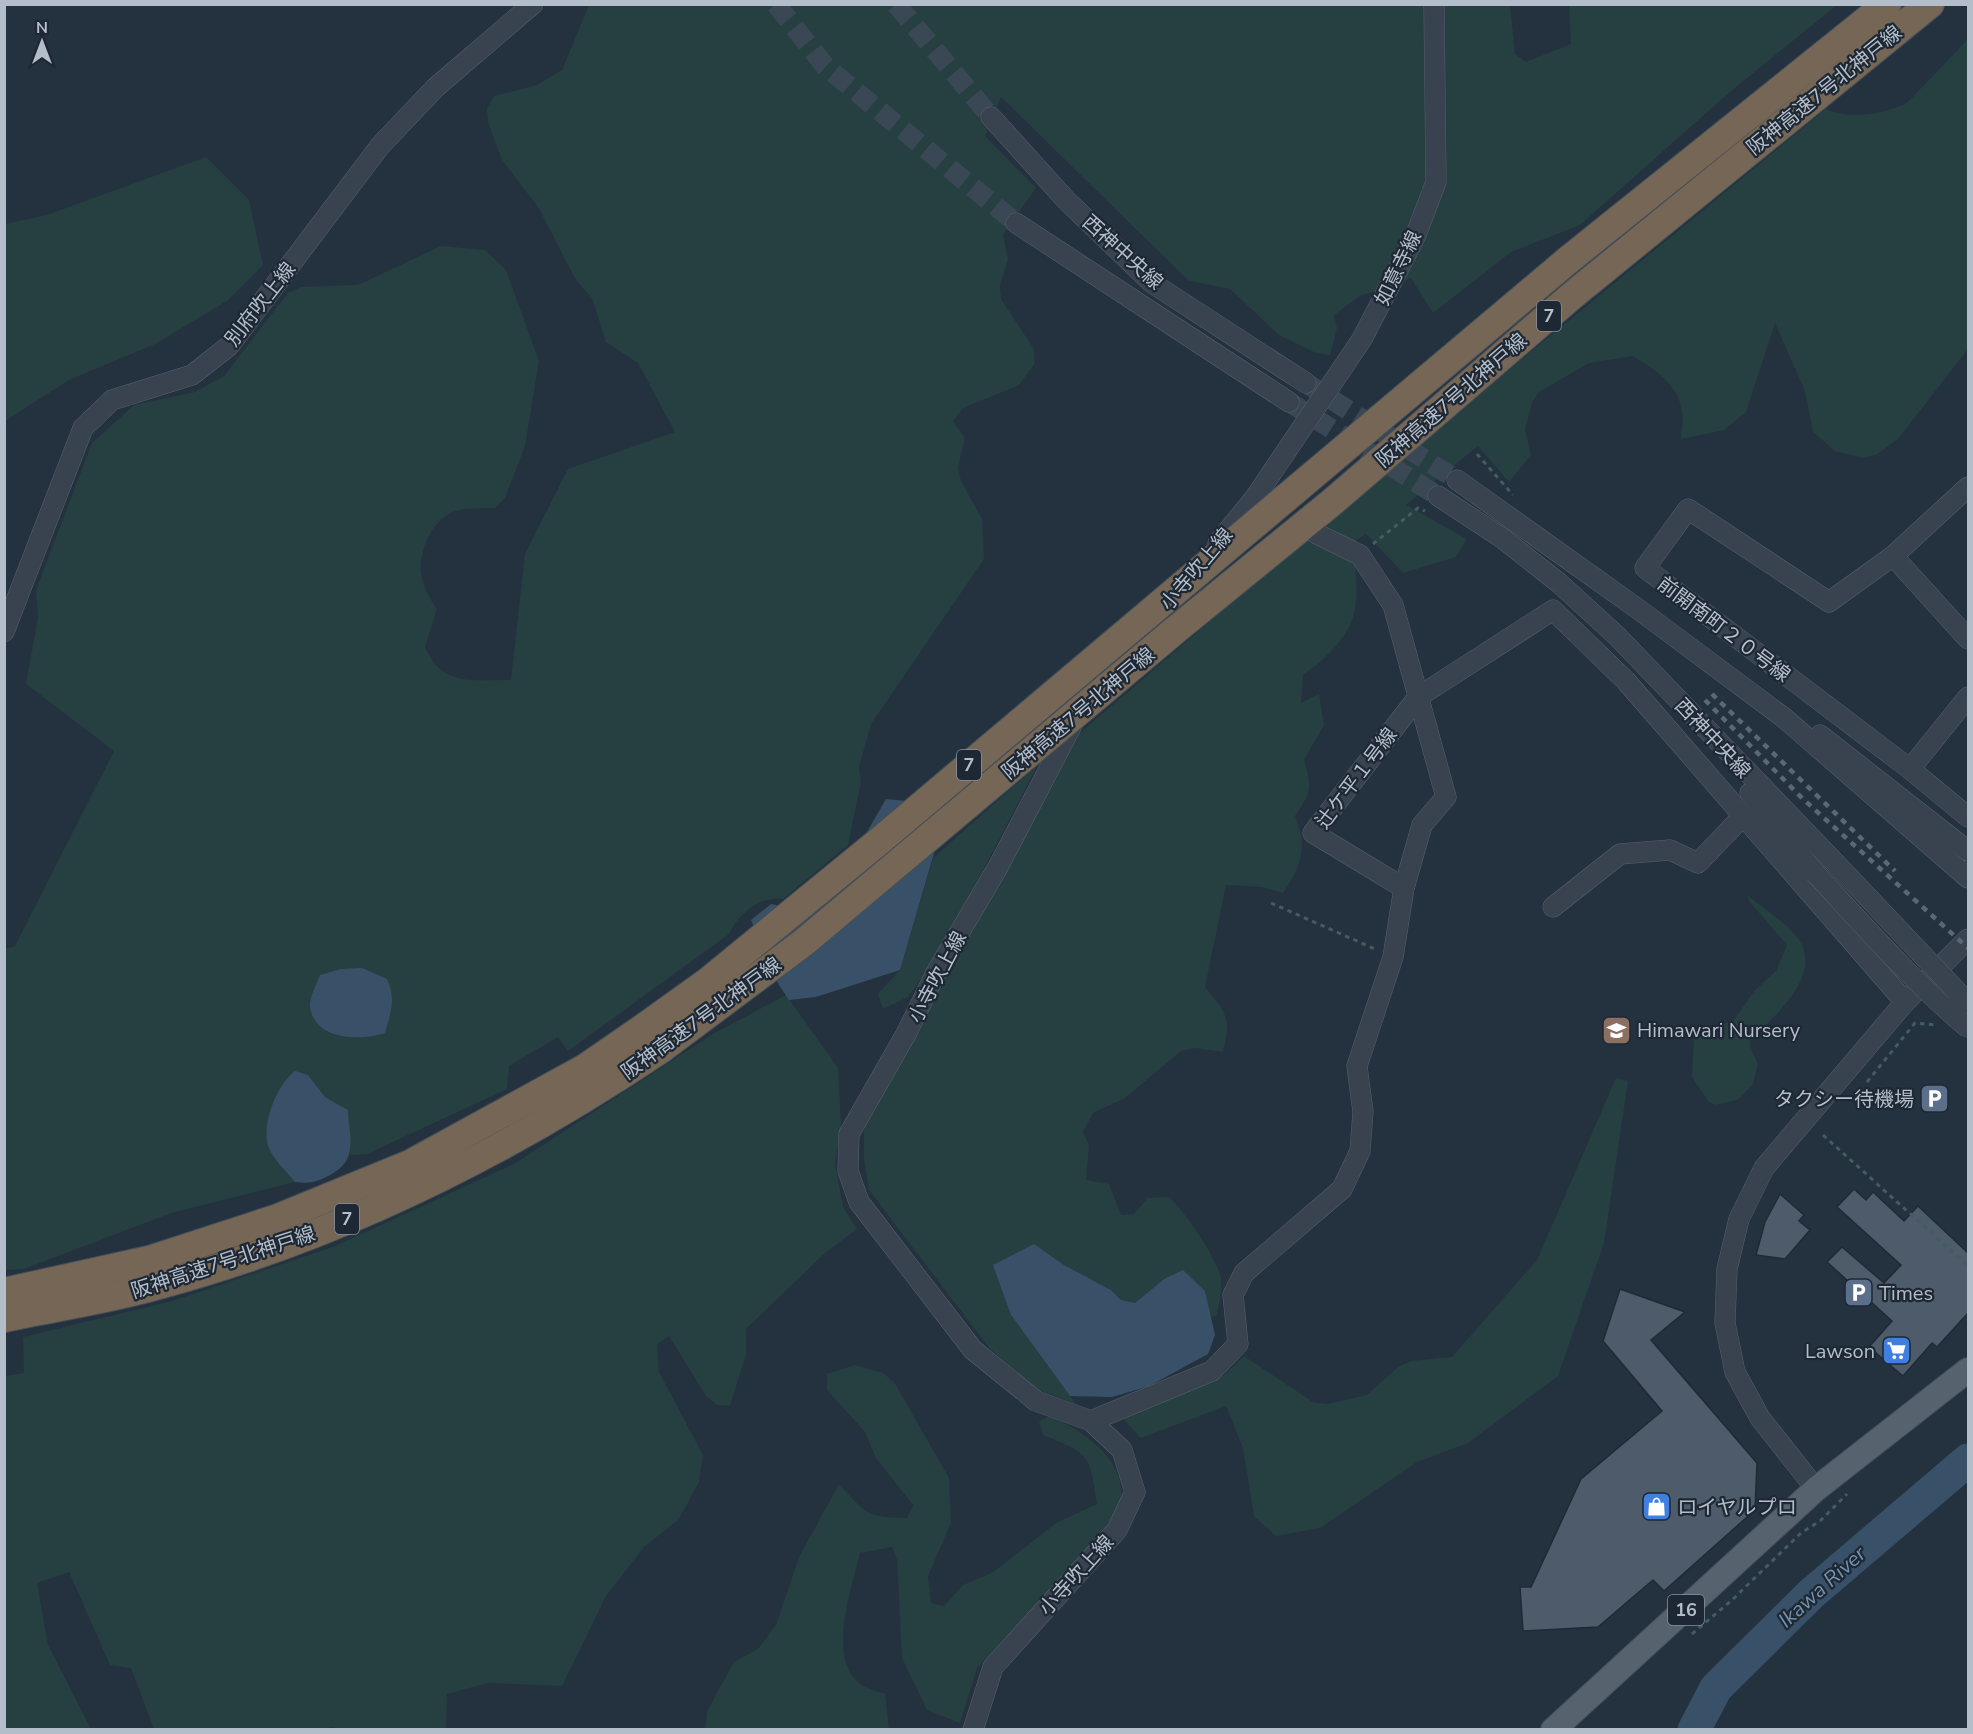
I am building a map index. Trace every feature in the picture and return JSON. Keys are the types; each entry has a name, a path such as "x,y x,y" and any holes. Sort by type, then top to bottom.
{"highway":[{"name":"阪神高速7号北神戸線","path":"4,1292 149,1260 278,1218 410,1164 585,1068 706,983 1567,261 1887,4"},
{"name":"阪神高速7号北神戸線","path":"4,1318 155,1287 290,1244 422,1188 517,1139 600,1090 661,1049 803,943 1173,632 1331,503 1574,294 1930,4"}],"main road":[{"name":"16","path":"1553,1730 1816,1489 1968,1370"}],"street":[{"name":"別府吹上線","path":"4,632 83,428 112,399 192,375 229,346 380,146 435,88 532,4"},
{"name":"如意寺線","path":"1254,499 1362,339 1415,237 1436,182 1434,4"},
{"name":"西神中央線","path":"991,117 1066,200 1152,283 1306,383"},
{"name":"西神中央線","path":"1016,223 1289,402"},
{"path":"1458,480 1638,609 1819,734 1968,851"},
{"name":"前開南町２０号線","path":"1968,487 1893,556 1829,602 1688,509 1645,568 1910,769 1968,817"},
{"name":"西神中央線","path":"1438,496 1502,538 1559,583 1617,636 1968,1003"},
{"name":"小寺吹上線","path":"973,1730 993,1667 1117,1530 1135,1492 1122,1450 1091,1421 1036,1401 973,1350 859,1202 849,1171 849,1134 906,1035 937,971 998,867 1057,751 1086,701 1254,499"},
{"path":"1091,1421 1212,1371 1238,1344 1233,1295 1244,1273 1342,1189 1360,1151 1363,1112 1357,1066 1393,957 1404,888 1422,825 1446,797 1393,605 1360,555 1317,534"},
{"path":"1893,556 1965,627"},
{"path":"1638,609 1783,717 1840,769 1968,878"},
{"path":"1418,697 1552,610 1626,681 1905,1002"},
{"path":"1652,673 1815,873 1896,961 1968,1028"},
{"name":"辻ケ平１号線","path":"1404,888 1313,833 1418,697"},
{"path":"1910,769 1968,697"},
{"path":"1552,907 1620,854 1670,850 1698,863 1742,817"},
{"path":"1816,1489 1760,1418 1735,1372 1725,1323 1726,1269 1739,1219 1764,1167 1905,1002 1968,939"}],"path":[{"path":"1477,454 1513,496"},
{"path":"1360,555 1418,508"},
{"path":"1271,903 1393,957"},
{"path":"1867,1082 1915,1023 1940,1026"},
{"path":"1823,1135 1968,1266"}],"green space":[{"path":"589,5 1510,5 1515,54 1526,62 1571,44 1569,5 1837,5 1731,91 1580,225 1511,252 1433,313 1411,278 1360,296 1334,315 1337,328 1330,355 1316,353 1279,335 1230,289 1189,281 1001,97 985,136 1036,188 1003,235 1008,259 1000,286 1001,299 1034,349 1035,363 1019,385 963,408 953,421 965,438 958,467 961,481 982,519 984,559 871,724 859,767 861,782 848,845 783,899 766,900 744,913 729,934 568,1051 558,1037 509,1066 507,1089 367,1154 350,1155 348,1110 325,1097 308,1075 269,1148 295,1182 171,1213 24,1269 5,1270 5,949 15,946 114,751 26,684 38,617 36,590 92,443 134,405 195,392 224,376 288,293 301,287 358,285 441,246 485,250 506,270 539,361 525,446 505,498 495,508 462,509 446,516 439,521 425,545 421,563 422,576 426,591 437,609 425,647 432,660 450,675 472,680 511,680 525,554 568,469 675,432 638,363 606,342 592,298 576,280 538,207 502,160 488,122 487,108 494,96 537,85 562,70"},
{"path":"1968,39 1968,349 1898,439 1876,455 1863,458 1835,451 1813,432 1805,391 1775,323 1746,412 1724,430 1681,439 1683,417 1680,401 1670,385 1657,372 1633,356 1589,363 1539,392 1532,403 1525,429 1531,455 1509,482 1478,446 1406,505 1467,539 1456,557 1403,573 1366,534 1352,543 1356,572 1354,615 1342,638 1331,652 1303,675 1301,703 1319,694 1324,725 1304,760 1309,789 1305,801 1295,816 1302,846 1299,865 1283,893 1262,887 1226,885 1205,987 1218,1003 1227,1023 1223,1052 1195,1048 1181,1051 1125,1098 1093,1113 1083,1132 1089,1145 1086,1180 1109,1184 1121,1215 1134,1214 1148,1198 1169,1197 1190,1222 1212,1256 1220,1274 1221,1295 1216,1316 1210,1317 1205,1291 1164,1279 1135,1303 1121,1300 1111,1290 1064,1265 1033,1244 1011,1315 1076,1404 1035,1389 990,1349 869,1190 864,1159 864,1128 1074,738 1369,485 1826,109 1856,115 1878,113 1907,103"},
{"path":"206,157 249,200 263,265 227,301 155,344 69,380 5,421 5,224 47,215"},
{"path":"1037,766 942,950 908,997 883,1009 878,994 900,970 933,858"},
{"path":"1747,895 1780,920 1797,937 1804,951 1805,965 1801,979 1783,1007 1750,1040 1750,1046 1758,1064 1753,1084 1737,1100 1715,1105 1709,1102 1692,1077 1694,1034 1734,1020 1754,991 1776,971 1787,945 1749,901"},
{"path":"786,995 838,1068 841,1123 835,1164 843,1207 857,1229 825,1253 746,1329 746,1354 730,1406 717,1405 706,1396 669,1336 657,1344 659,1372 703,1455 699,1482 679,1519 644,1547 606,1596 562,1686 488,1683 447,1694 446,1729 337,1730 333,1727 320,1730 154,1729 131,1668 110,1665 69,1572 37,1583 48,1645 91,1729 5,1730 4,1376 24,1373 23,1337 172,1301 333,1247 514,1164 713,1034"},
{"path":"1616,1078 1628,1081 1604,1243 1558,1376 1468,1443 1417,1462 1320,1528 1276,1536 1254,1516 1243,1448 1226,1406 1141,1438 1124,1420 1132,1410 1224,1375 1244,1356 1313,1402 1327,1404 1367,1395 1398,1367 1411,1361 1452,1357 1537,1260"},
{"path":"855,1365 883,1373 894,1382 949,1478 951,1523 928,1576 931,1603 944,1606 963,1585 992,1573 1056,1523 1097,1504 1092,1475 1085,1458 1071,1447 1043,1435 1039,1421 1051,1415 1088,1438 1109,1458 1116,1470 1121,1484 1122,1499 1114,1526 977,1668 960,1723 927,1710 902,1658 897,1560 892,1547 860,1553 844,1621 843,1639 850,1671 859,1683 885,1694 889,1729 705,1730 707,1711 734,1662 758,1649 776,1625 799,1557 839,1484 862,1508 875,1515 907,1518 913,1505 876,1458 865,1432 827,1390 827,1374"}],"water":[{"path":"886,799 948,805 900,970 816,997 789,1000 779,985 751,920 771,904 795,909 852,858"},
{"path":"362,968 387,979 390,986 392,1006 385,1033 364,1037 340,1036 320,1027 314,1018 310,1003 320,975 341,969"},
{"path":"295,1071 308,1075 325,1097 348,1110 349,1155 339,1169 309,1183 295,1182 274,1157 267,1139 269,1117 276,1095"},
{"path":"1034,1244 1064,1265 1111,1290 1121,1300 1135,1303 1164,1279 1183,1270 1205,1291 1215,1335 1208,1354 1149,1386 1112,1397 1070,1396 1011,1315 993,1265"}],"building":[{"path":"1854,1189 1866,1200 1873,1192 1904,1221 1918,1206 1968,1253 1968,1313 1937,1347 1932,1343 1903,1376 1869,1347 1892,1321 1827,1262 1842,1247 1884,1283 1901,1265 1837,1207"},
{"path":"1780,1194 1804,1215 1799,1221 1810,1230 1785,1259 1756,1255 1765,1222"},
{"path":"1620,1289 1685,1312 1651,1340 1757,1463 1755,1510 1664,1591 1653,1580 1598,1627 1523,1631 1520,1587 1531,1587 1581,1479 1662,1411 1603,1341"}],"waterway":[{"name":"Ikawa River","path":"1694,1730 1716,1688 1811,1594 1968,1460"}],"tunnel":[{"path":"776,4 825,66 1016,223"},
{"path":"896,4 991,117"},
{"path":"1306,383 1457,480"},
{"path":"1289,402 1438,496"}],"railway":[{"path":"1712,694 1895,871"},
{"path":"1705,700 1803,799 1968,948"}],"place":[{"name":"Himawari Nursery","path":"1616,1030"},
{"name":"タクシー待機場","path":"1935,1099"},
{"name":"Times","path":"1858,1293"},
{"name":"Lawson","path":"1896,1351"},
{"name":"ロイヤルプロ","path":"1656,1507"}]}
